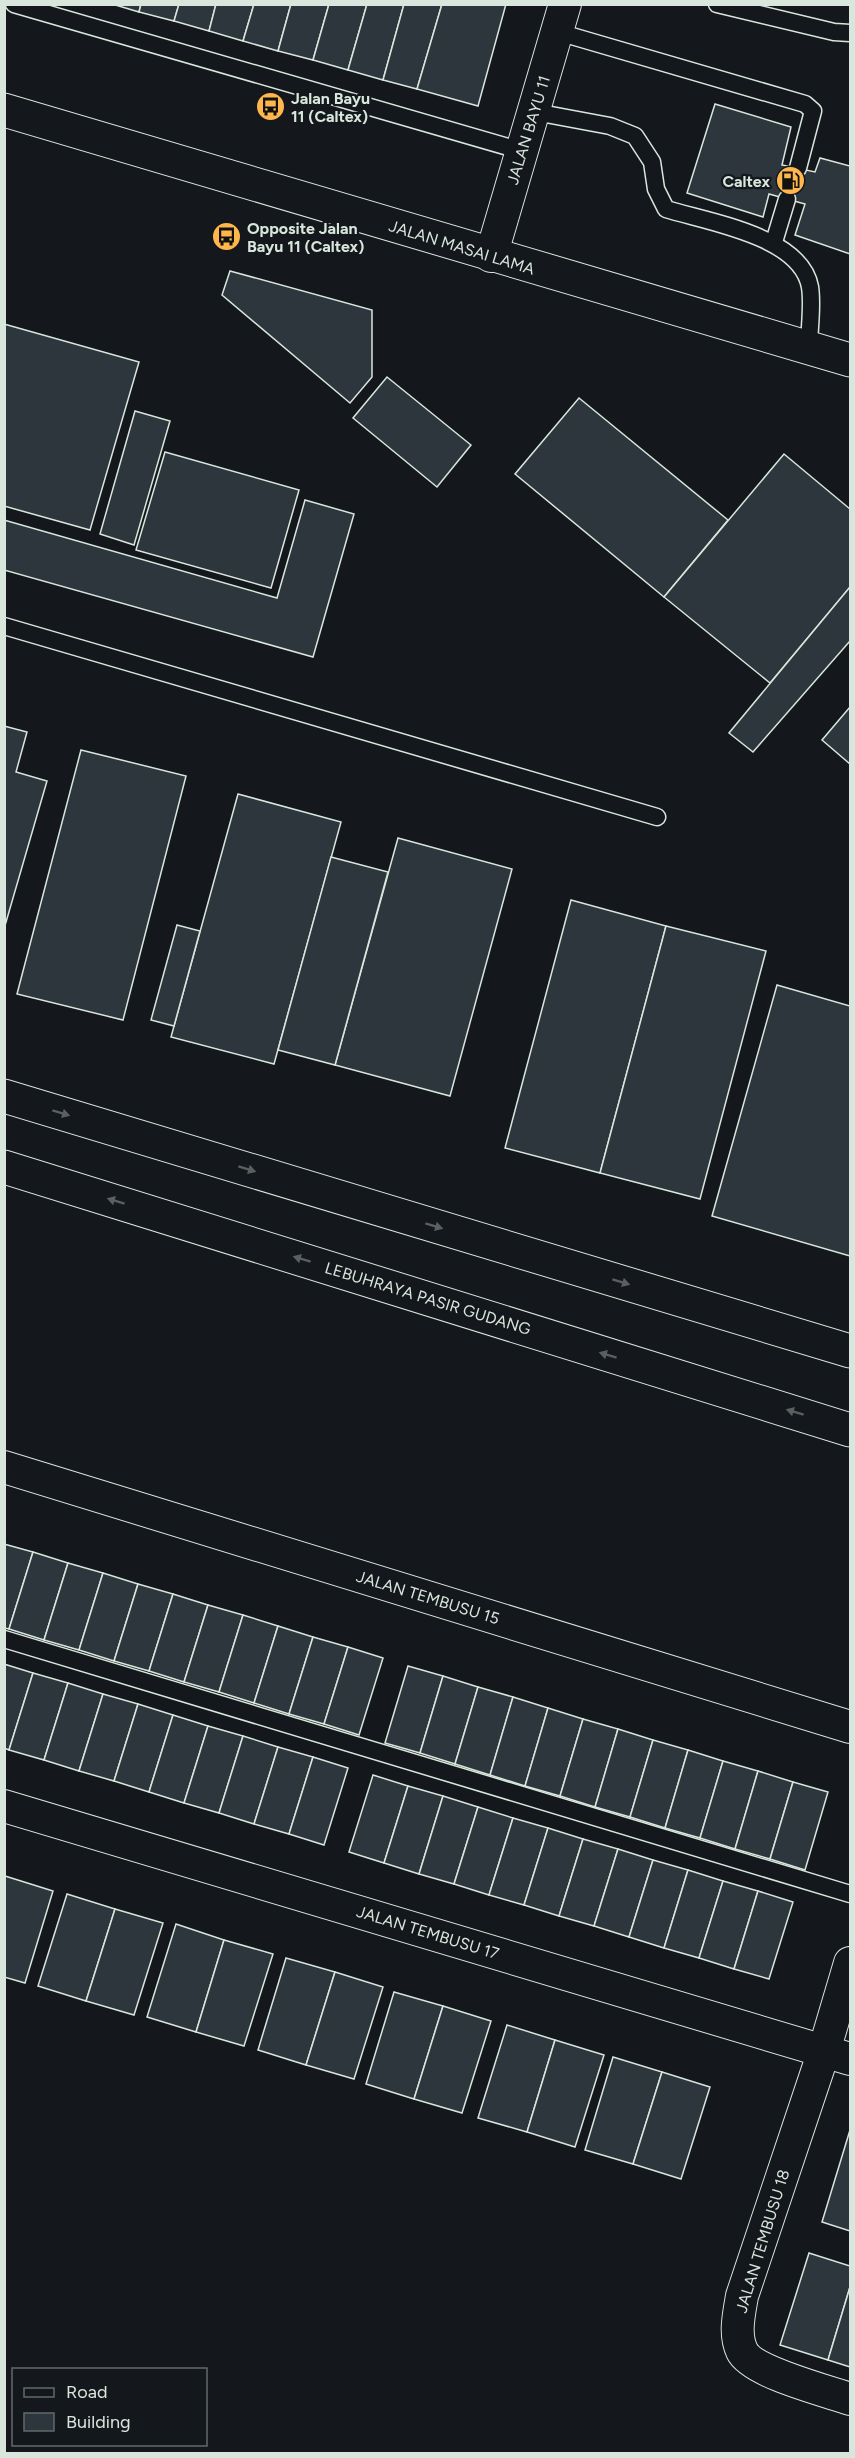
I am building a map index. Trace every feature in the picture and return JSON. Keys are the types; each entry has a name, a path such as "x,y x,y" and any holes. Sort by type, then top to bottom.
{"main road":[{"name":"JALAN MASAI LAMA","path":"4,110 491,256 850,360"},
{"path":"4,1096 850,1351"},
{"name":"LEBUHRAYA PASIR GUDANG","path":"4,1167 850,1430"}],"street":[{"name":"JALAN BAYU 11","path":"491,256 562,18"},
{"name":"JALAN TEMBUSU 15","path":"4,1467 850,1727"},
{"name":"JALAN TEMBUSU 17","path":"4,1806 837,2055"},
{"name":"JALAN TEMBUSU 18","path":"850,1964 837,2055 742,2296 736,2327 742,2352 755,2366 850,2399"}],"lane":[{"path":"14,4 522,151"},
{"path":"717,4 834,32 850,33"},
{"path":"562,18 805,104 813,111 798,168"},
{"path":"535,112 610,126 635,136 652,162 656,189 666,209 774,243 804,268 810,288 809,348"},
{"path":"774,243 787,199"},
{"path":"4,626 657,817"},
{"path":"4,1639 850,1894"}],"building":[{"path":"112,4 141,4 139,12"},
{"path":"141,4 179,4 174,21 139,12"},
{"path":"179,4 216,4 209,31 174,21"},
{"path":"216,4 254,4 243,41 209,31"},
{"path":"254,4 291,4 278,51 243,41"},
{"path":"291,4 329,4 313,60 278,51"},
{"path":"329,4 367,4 348,70 313,60"},
{"path":"367,4 404,4 383,80 348,70"},
{"path":"404,4 442,4 417,89 383,80"},
{"path":"442,4 506,4 478,106 417,89"},
{"path":"715,104 791,127 782,165 815,172 820,158 850,166 850,254 795,235 805,204 769,194 763,217 687,193"},
{"path":"230,271 372,310 372,377 350,403 222,295"},
{"path":"4,324 139,362 90,530 4,506"},
{"path":"387,377 471,445 437,487 353,418"},
{"path":"579,398 728,520 664,597 515,474"},
{"path":"135,411 170,421 134,545 100,534"},
{"path":"165,452 299,490 271,588 136,550"},
{"path":"784,454 850,509 850,587 770,683 664,597"},
{"path":"305,500 354,514 313,657 4,570 4,520 277,598"},
{"path":"850,587 850,641 753,752 729,733"},
{"path":"850,707 850,764 822,740"},
{"path":"4,726 27,732 16,772 47,781 4,929"},
{"path":"81,750 186,776 123,1020 17,994"},
{"path":"238,794 341,822 274,1064 171,1037"},
{"path":"398,838 512,869 450,1096 335,1065"},
{"path":"331,857 388,872 335,1065 278,1050"},
{"path":"571,900 666,926 600,1173 505,1148"},
{"path":"177,925 200,931 174,1026 151,1020"},
{"path":"666,926 766,951 700,1199 600,1173"},
{"path":"777,985 850,1006 850,1256 712,1216"},
{"path":"4,1544 33,1552 9,1629 4,1628"},
{"path":"33,1552 68,1563 44,1640 9,1629"},
{"path":"68,1563 103,1573 79,1650 44,1640"},
{"path":"103,1573 138,1584 114,1661 79,1650"},
{"path":"138,1584 173,1594 149,1671 114,1661"},
{"path":"173,1594 208,1605 184,1682 149,1671"},
{"path":"208,1605 243,1615 219,1692 184,1682"},
{"path":"243,1615 278,1626 254,1703 219,1692"},
{"path":"278,1626 313,1637 289,1714 254,1703"},
{"path":"313,1637 348,1647 324,1724 289,1714"},
{"path":"348,1647 383,1658 359,1735 324,1724"},
{"path":"4,1664 33,1673 9,1750 4,1748"},
{"path":"408,1666 443,1676 420,1753 385,1743"},
{"path":"33,1673 68,1683 44,1760 9,1750"},
{"path":"443,1676 478,1687 455,1764 420,1753"},
{"path":"68,1683 103,1694 79,1771 44,1760"},
{"path":"478,1687 513,1697 490,1775 455,1764"},
{"path":"103,1694 138,1704 114,1781 79,1771"},
{"path":"513,1697 548,1708 525,1786 490,1775"},
{"path":"138,1704 173,1715 149,1792 114,1781"},
{"path":"548,1708 583,1719 560,1796 525,1786"},
{"path":"173,1715 208,1726 184,1803 149,1792"},
{"path":"583,1719 618,1729 595,1807 560,1796"},
{"path":"208,1726 243,1736 219,1813 184,1803"},
{"path":"618,1729 653,1740 630,1817 595,1807"},
{"path":"243,1736 278,1747 254,1824 219,1813"},
{"path":"653,1740 688,1750 665,1828 630,1817"},
{"path":"278,1747 313,1757 289,1834 254,1824"},
{"path":"688,1750 723,1761 700,1838 665,1828"},
{"path":"313,1757 348,1768 324,1845 289,1834"},
{"path":"723,1761 758,1771 735,1849 700,1838"},
{"path":"758,1771 793,1782 770,1859 735,1849"},
{"path":"373,1775 408,1786 384,1863 349,1852"},
{"path":"793,1782 828,1792 805,1870 770,1859"},
{"path":"408,1786 443,1796 419,1874 384,1863"},
{"path":"443,1796 478,1807 454,1884 419,1874"},
{"path":"478,1807 513,1818 489,1895 454,1884"},
{"path":"513,1818 548,1828 524,1905 489,1895"},
{"path":"548,1828 583,1839 559,1916 524,1905"},
{"path":"583,1839 618,1849 594,1926 559,1916"},
{"path":"618,1849 653,1860 629,1937 594,1926"},
{"path":"653,1860 688,1870 664,1948 629,1937"},
{"path":"688,1870 723,1881 699,1958 664,1948"},
{"path":"5,1876 53,1891 25,1983 4,1977"},
{"path":"723,1881 758,1891 734,1969 699,1958"},
{"path":"758,1891 793,1902 769,1979 734,1969"},
{"path":"67,1894 115,1909 86,2001 38,1986"},
{"path":"115,1909 163,1923 134,2015 86,2001"},
{"path":"176,1924 224,1940 196,2032 147,2017"},
{"path":"224,1940 273,1954 244,2046 196,2032"},
{"path":"286,1958 335,1972 306,2065 258,2050"},
{"path":"335,1972 383,1987 354,2079 306,2065"},
{"path":"394,1992 443,2006 414,2099 366,2084"},
{"path":"443,2006 491,2021 462,2113 414,2099"},
{"path":"507,2025 555,2040 527,2132 478,2118"},
{"path":"555,2040 604,2055 575,2147 527,2132"},
{"path":"613,2057 662,2072 633,2164 585,2150"},
{"path":"662,2072 710,2087 681,2179 633,2164"},
{"path":"850,2130 850,2231 822,2222"},
{"path":"809,2253 850,2266 850,2287 828,2360 780,2345"},
{"path":"850,2287 850,2367 828,2360"}],"place":[{"name":"Jalan Bayu 11 (Caltex)","path":"270,107"},
{"name":"Caltex","path":"791,181"},
{"name":"Opposite Jalan Bayu 11 (Caltex)","path":"226,237"}]}
